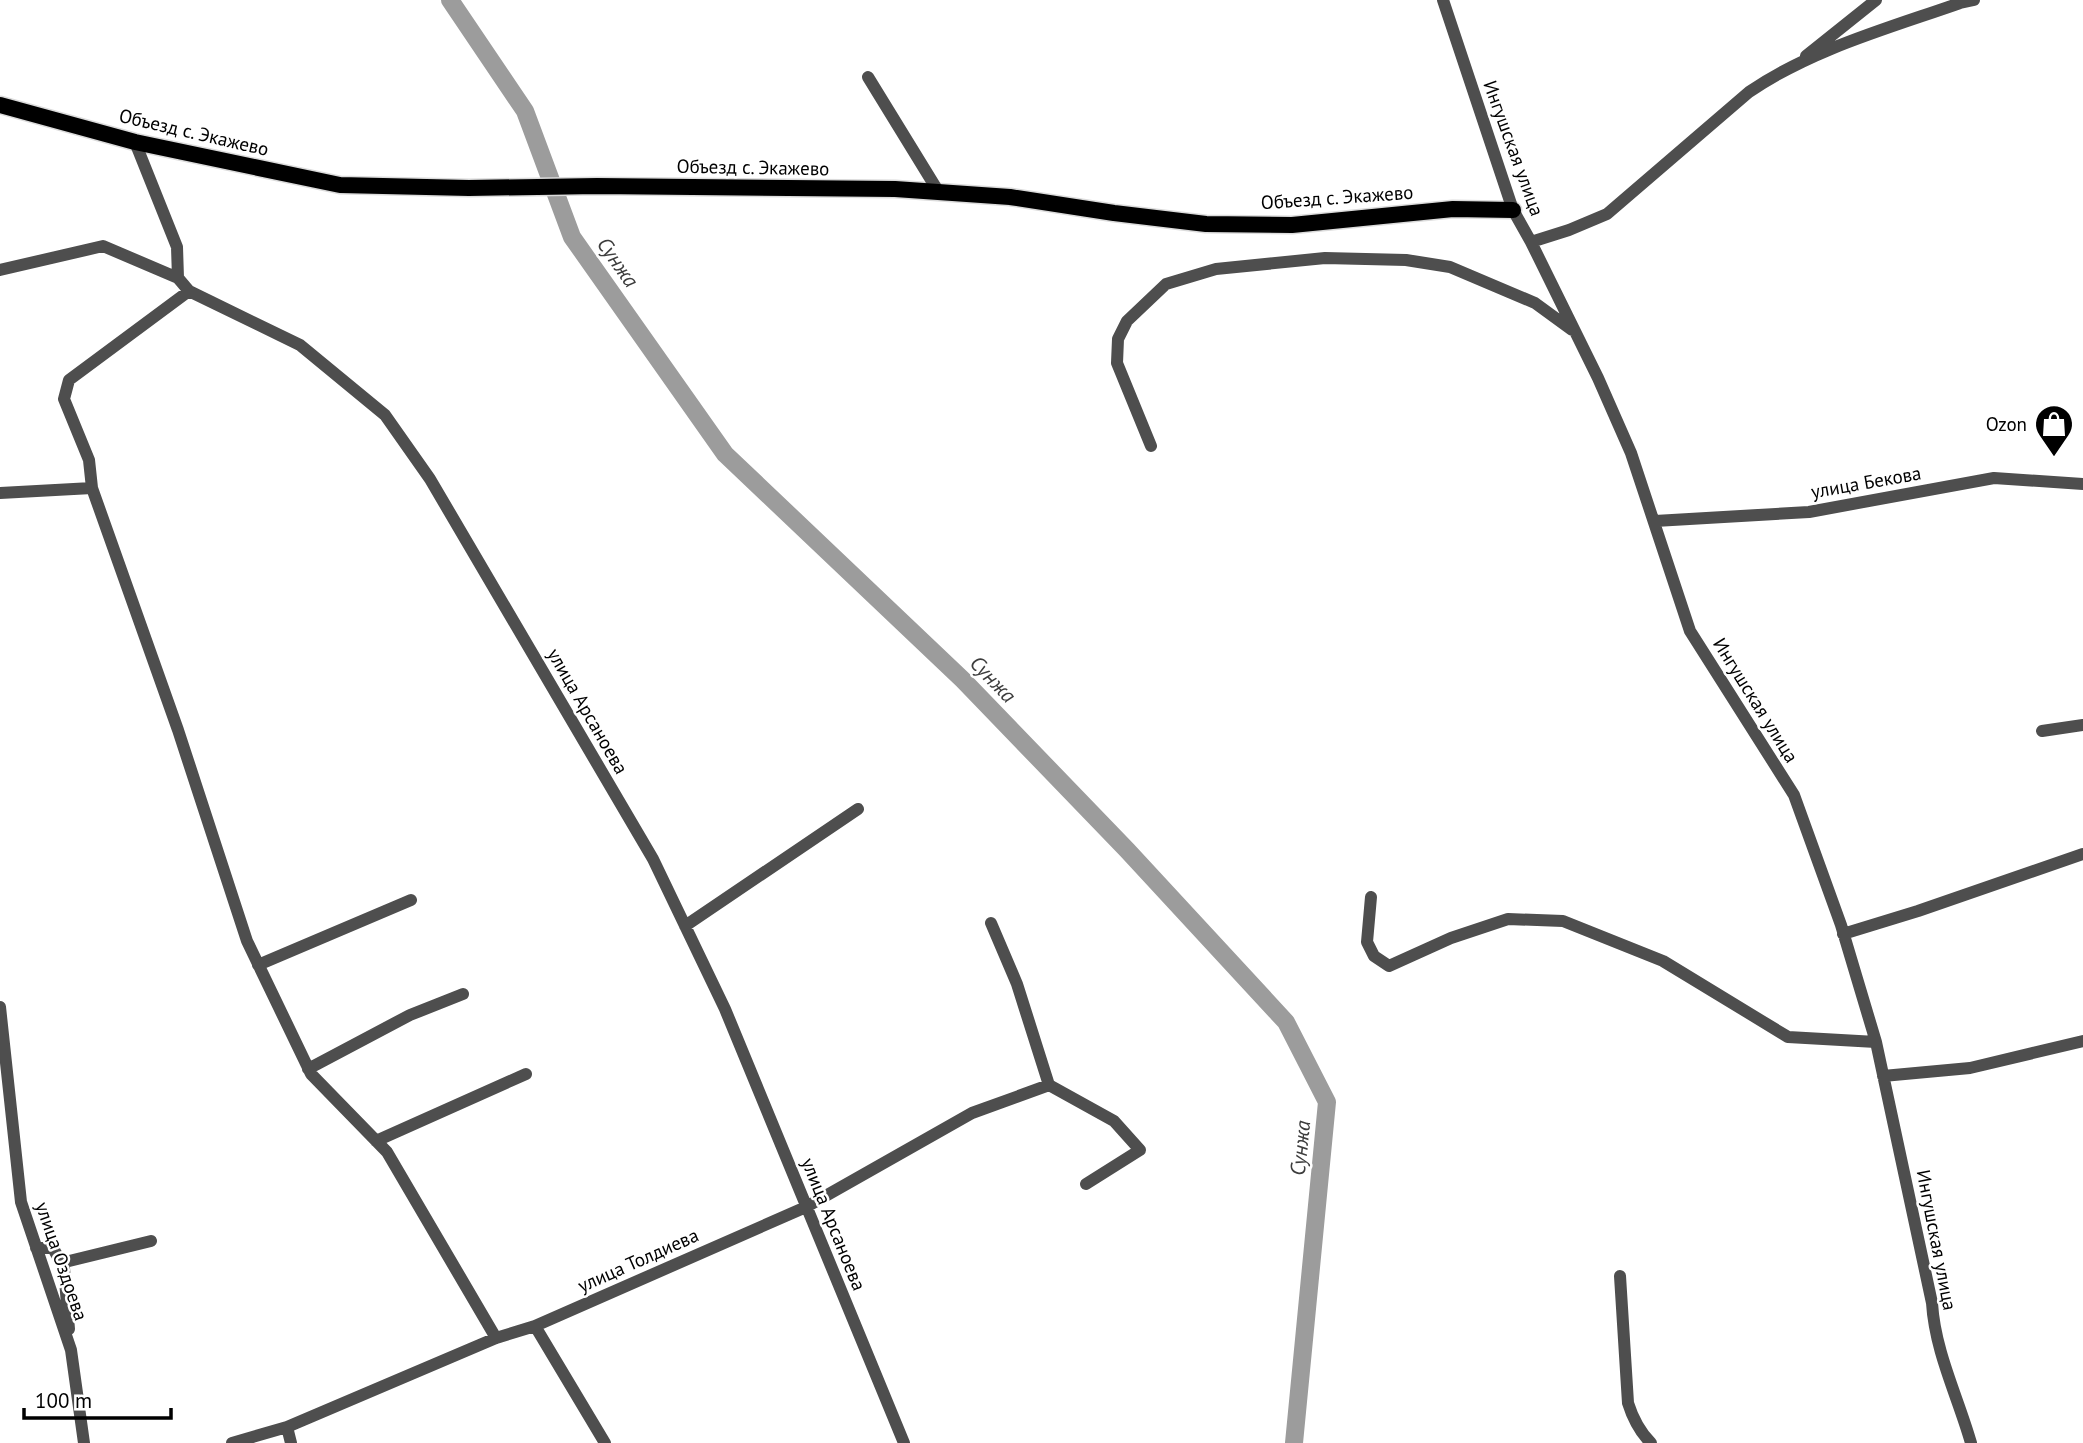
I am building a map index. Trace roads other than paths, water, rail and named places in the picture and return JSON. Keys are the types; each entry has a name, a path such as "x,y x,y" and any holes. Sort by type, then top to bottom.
{"main road":[{"name":"Объезд с. Экажево","path":"0,105 135,142 340,185 895,189 1010,197 1206,224 1292,225 1453,209 1513,210"}],"street":[{"name":"Ингушская улица","path":"1443,0 1513,210 1598,378 1630,453 1690,631 1794,795 1843,934 1876,1042 1939,1347 1971,1443"},
{"path":"1794,65 1876,0"},
{"path":"1531,242 1607,214 1749,92 1771,77 1794,65 1871,35 1975,0"},
{"path":"868,77 938,191"},
{"path":"135,142 177,247 178,278"},
{"name":"улица Арсаноева","path":"0,270 103,246 178,278 189,291 300,345 385,415 430,479 653,859 725,1009 904,1443"},
{"path":"1151,446 1117,363 1118,339 1127,321 1166,284 1216,269 1325,258 1406,260 1450,267 1535,303 1575,332"},
{"path":"189,291 69,380 64,399 89,460 92,488 178,730 247,941 258,965 311,1074 387,1152 496,1339"},
{"name":"улица Бекова","path":"1654,521 1810,512 1994,478 2083,484"},
{"path":"0,487 0,502"},
{"path":"0,493 92,488"},
{"path":"2042,731 2083,725"},
{"path":"685,926 858,809"},
{"path":"1843,934 2083,854"},
{"path":"1371,897 1367,942 1374,956 1389,966 1451,939 1508,919 1563,921 1663,961 1788,1037 1876,1042"},
{"path":"258,965 411,900"},
{"path":"991,923 1017,984 1049,1085 1114,1121 1140,1150 1086,1184"},
{"path":"308,1069 410,1015 463,994"},
{"name":"улица Оздоева","path":"0,1007 21,1202 71,1350 84,1443"},
{"path":"1883,1076 1970,1069 2083,1041"},
{"path":"376,1141 526,1074"},
{"name":"улица Толдиева","path":"232,1443 287,1427 496,1339 535,1326 806,1207 972,1113 1049,1085"},
{"path":"61,1263 151,1241"},
{"path":"36,1248 53,1248 64,1268 71,1350"},
{"path":"1620,1276 1628,1403 1633,1419 1651,1443"},
{"path":"535,1326 605,1443"},
{"path":"287,1427 291,1443"}],"waterway":[{"name":"Сунжа","path":"450,0 525,111 572,237 725,454 963,680 1127,850 1286,1022 1327,1102 1294,1443"}],"place":[{"name":"Ozon","path":"2054,458"}]}
